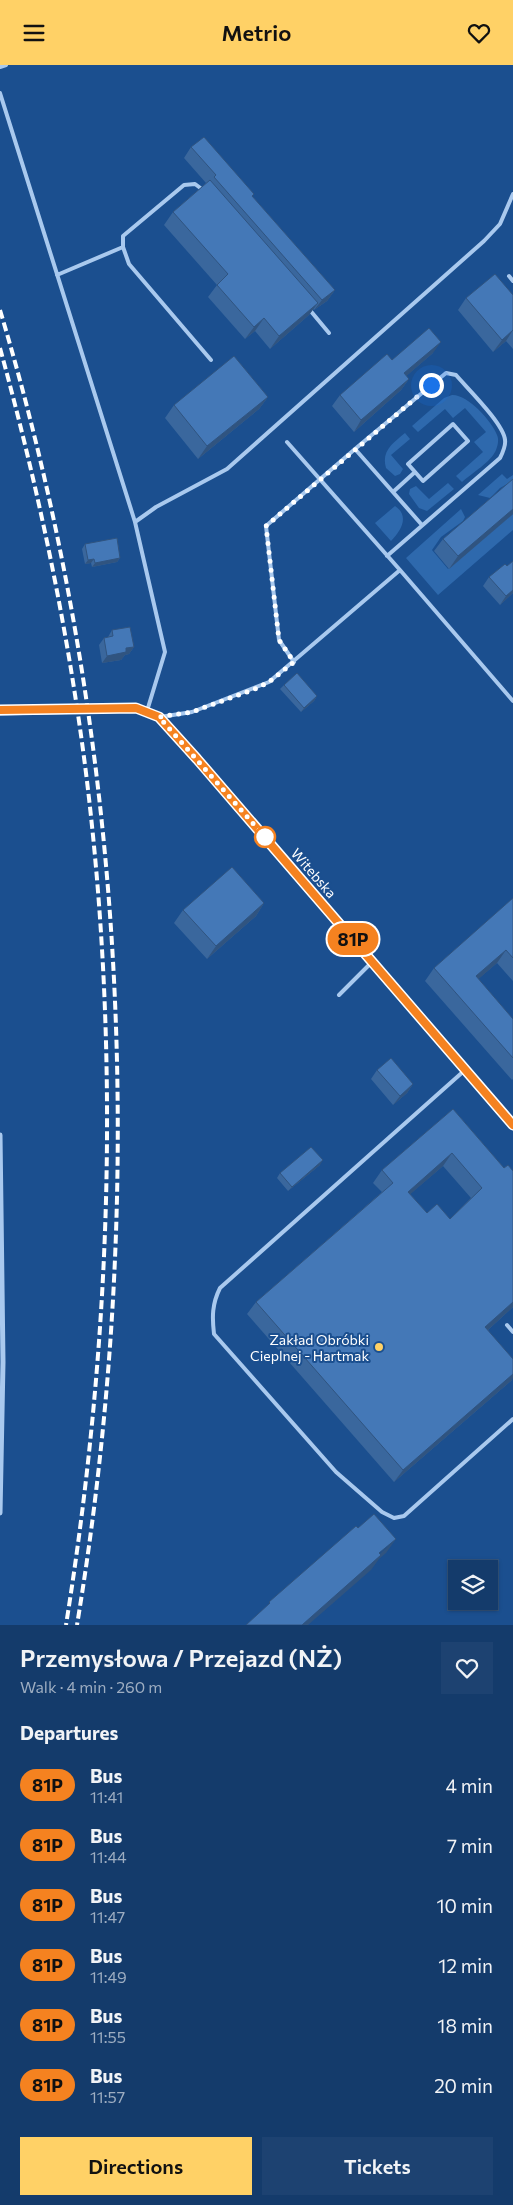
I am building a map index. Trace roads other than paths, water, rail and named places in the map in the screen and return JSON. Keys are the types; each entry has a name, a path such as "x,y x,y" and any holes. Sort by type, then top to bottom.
{"street":[{"name":"Witebska","path":"0,711 136,708 159,717 512,1123"},
{"path":"0,1135 0,1513"}],"lane":[{"path":"0,67 6,65"},
{"path":"0,93 135,522 165,652 147,711"},
{"path":"207,194 195,184 184,185 124,237 124,247 129,264 211,360"},
{"path":"135,522 156,507 227,469 484,241 500,224 513,194"},
{"path":"57,275 124,247"},
{"path":"509,276 513,281"},
{"path":"303,303 329,333"},
{"path":"294,662 279,640 266,526 446,373 456,375 501,427 506,441 500,458 387,556"},
{"path":"453,424 468,441 423,481 416,472 408,464 453,424"},
{"path":"287,442 513,701"},
{"path":"355,449 422,525"},
{"path":"393,492 416,472"},
{"path":"159,717 192,712 269,682 400,570"},
{"path":"339,995 372,962"},
{"path":"465,1070 220,1288 214,1301 211,1316 214,1334 336,1472 382,1512 394,1518 404,1516 513,1419"},
{"path":"507,1325 513,1332"}],"railway":[{"path":"0,310 43,471 76,633 99,798 113,963 118,1129 113,1295 100,1461 77,1625"},
{"path":"0,348 39,506 61,612 79,719 97,880 104,986 107,1093 106,1200 101,1306 93,1413 66,1625"}],"place":[{"name":"Zakład Obróbki Cieplnej - Hartmak","path":"379,1347"}]}
